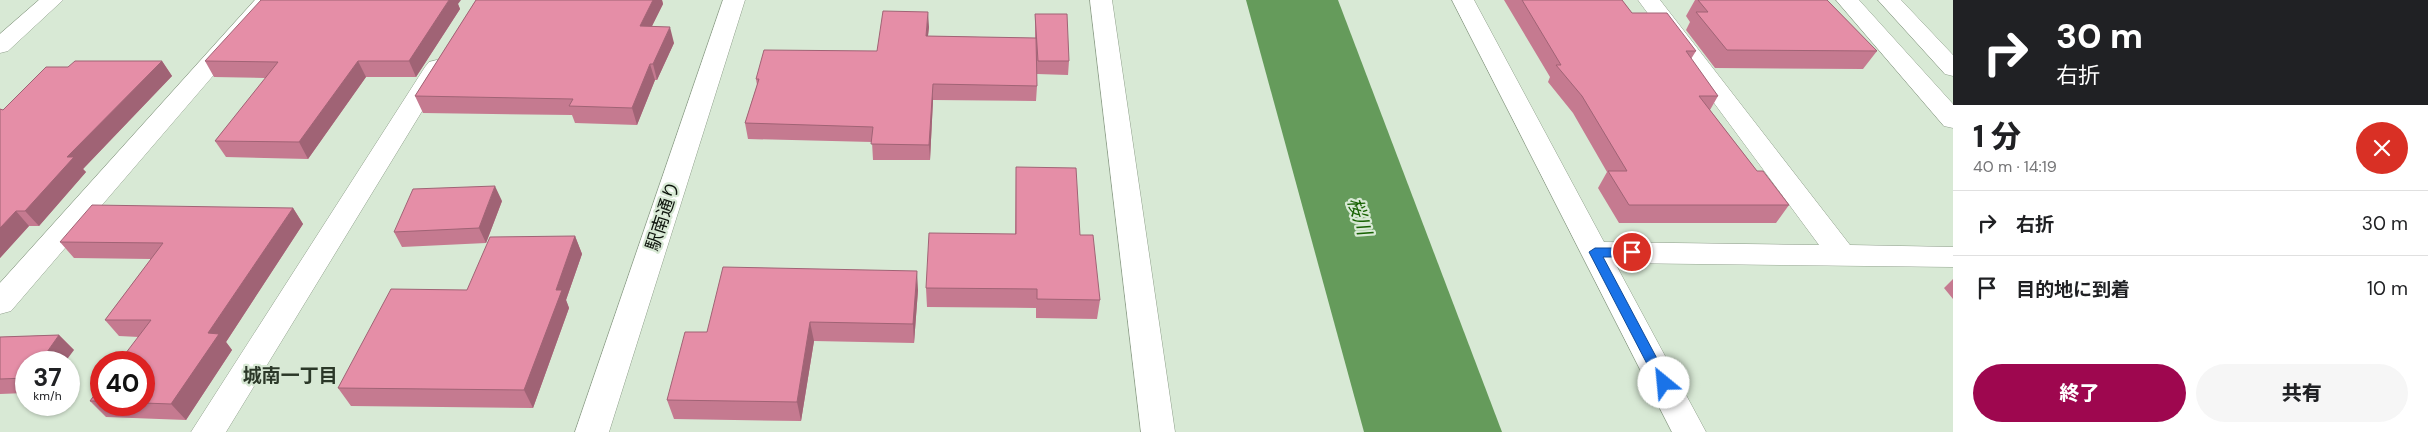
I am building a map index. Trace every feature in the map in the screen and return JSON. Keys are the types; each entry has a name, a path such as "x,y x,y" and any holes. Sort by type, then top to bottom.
{"street":[{"path":"0,46 52,0"},
{"path":"0,303 267,0"},
{"name":"駅南通り","path":"592,432 734,0"},
{"path":"1101,0 1158,432"},
{"path":"1463,0 1689,432"},
{"path":"1649,0 1841,254"},
{"path":"1847,0 1953,120"},
{"path":"1889,0 1953,69"},
{"path":"208,432 452,42"},
{"path":"1928,92 1953,93"},
{"path":"1595,252 1953,257"}],"water":[{"name":"桜川","path":"1246,0 1338,0 1502,432 1364,432"}],"building":[{"path":"261,0 449,0 409,61 358,61 299,142 215,141 278,62 205,61"},
{"path":"476,0 653,0 640,26 670,27 653,64 650,64 632,108 569,106 573,99 415,96"},
{"path":"1522,0 1622,0 1632,13 1667,13 1696,51 1686,51 1718,96 1699,96 1757,171 1763,171 1789,205 1629,205 1608,171 1627,171 1582,96 1556,65 1561,65"},
{"path":"1698,0 1827,0 1877,51 1727,50 1696,12 1708,12"},
{"path":"883,11 928,12 926,36 1036,38 1037,86 933,84 929,145 871,144 873,127 745,123 759,79 756,79 764,50 877,51"},
{"path":"1035,14 1067,14 1069,61 1038,61"},
{"path":"75,61 162,61 67,157 74,157 25,211 16,211 0,228 0,109 3,110 46,67 68,67"},
{"path":"1016,167 1076,168 1080,235 1093,235 1100,300 1037,299 1037,289 926,288 929,233 1016,234"},
{"path":"495,186 479,228 394,232 413,189"},
{"path":"92,205 293,208 208,333 219,334 171,404 155,403 155,351 127,351 151,320 105,320 163,243 60,242"},
{"path":"575,236 556,290 562,290 524,390 338,388 391,289 467,290 490,237"},
{"path":"723,267 917,271 913,324 810,322 797,402 667,400 685,332 707,332"},
{"path":"59,335 48,351 15,351 15,378 0,379 0,337"}],"district":[{"name":"城南一丁目","path":"290,375"}],"route":[{"path":"1632,252 1595,252 1664,383"}]}
